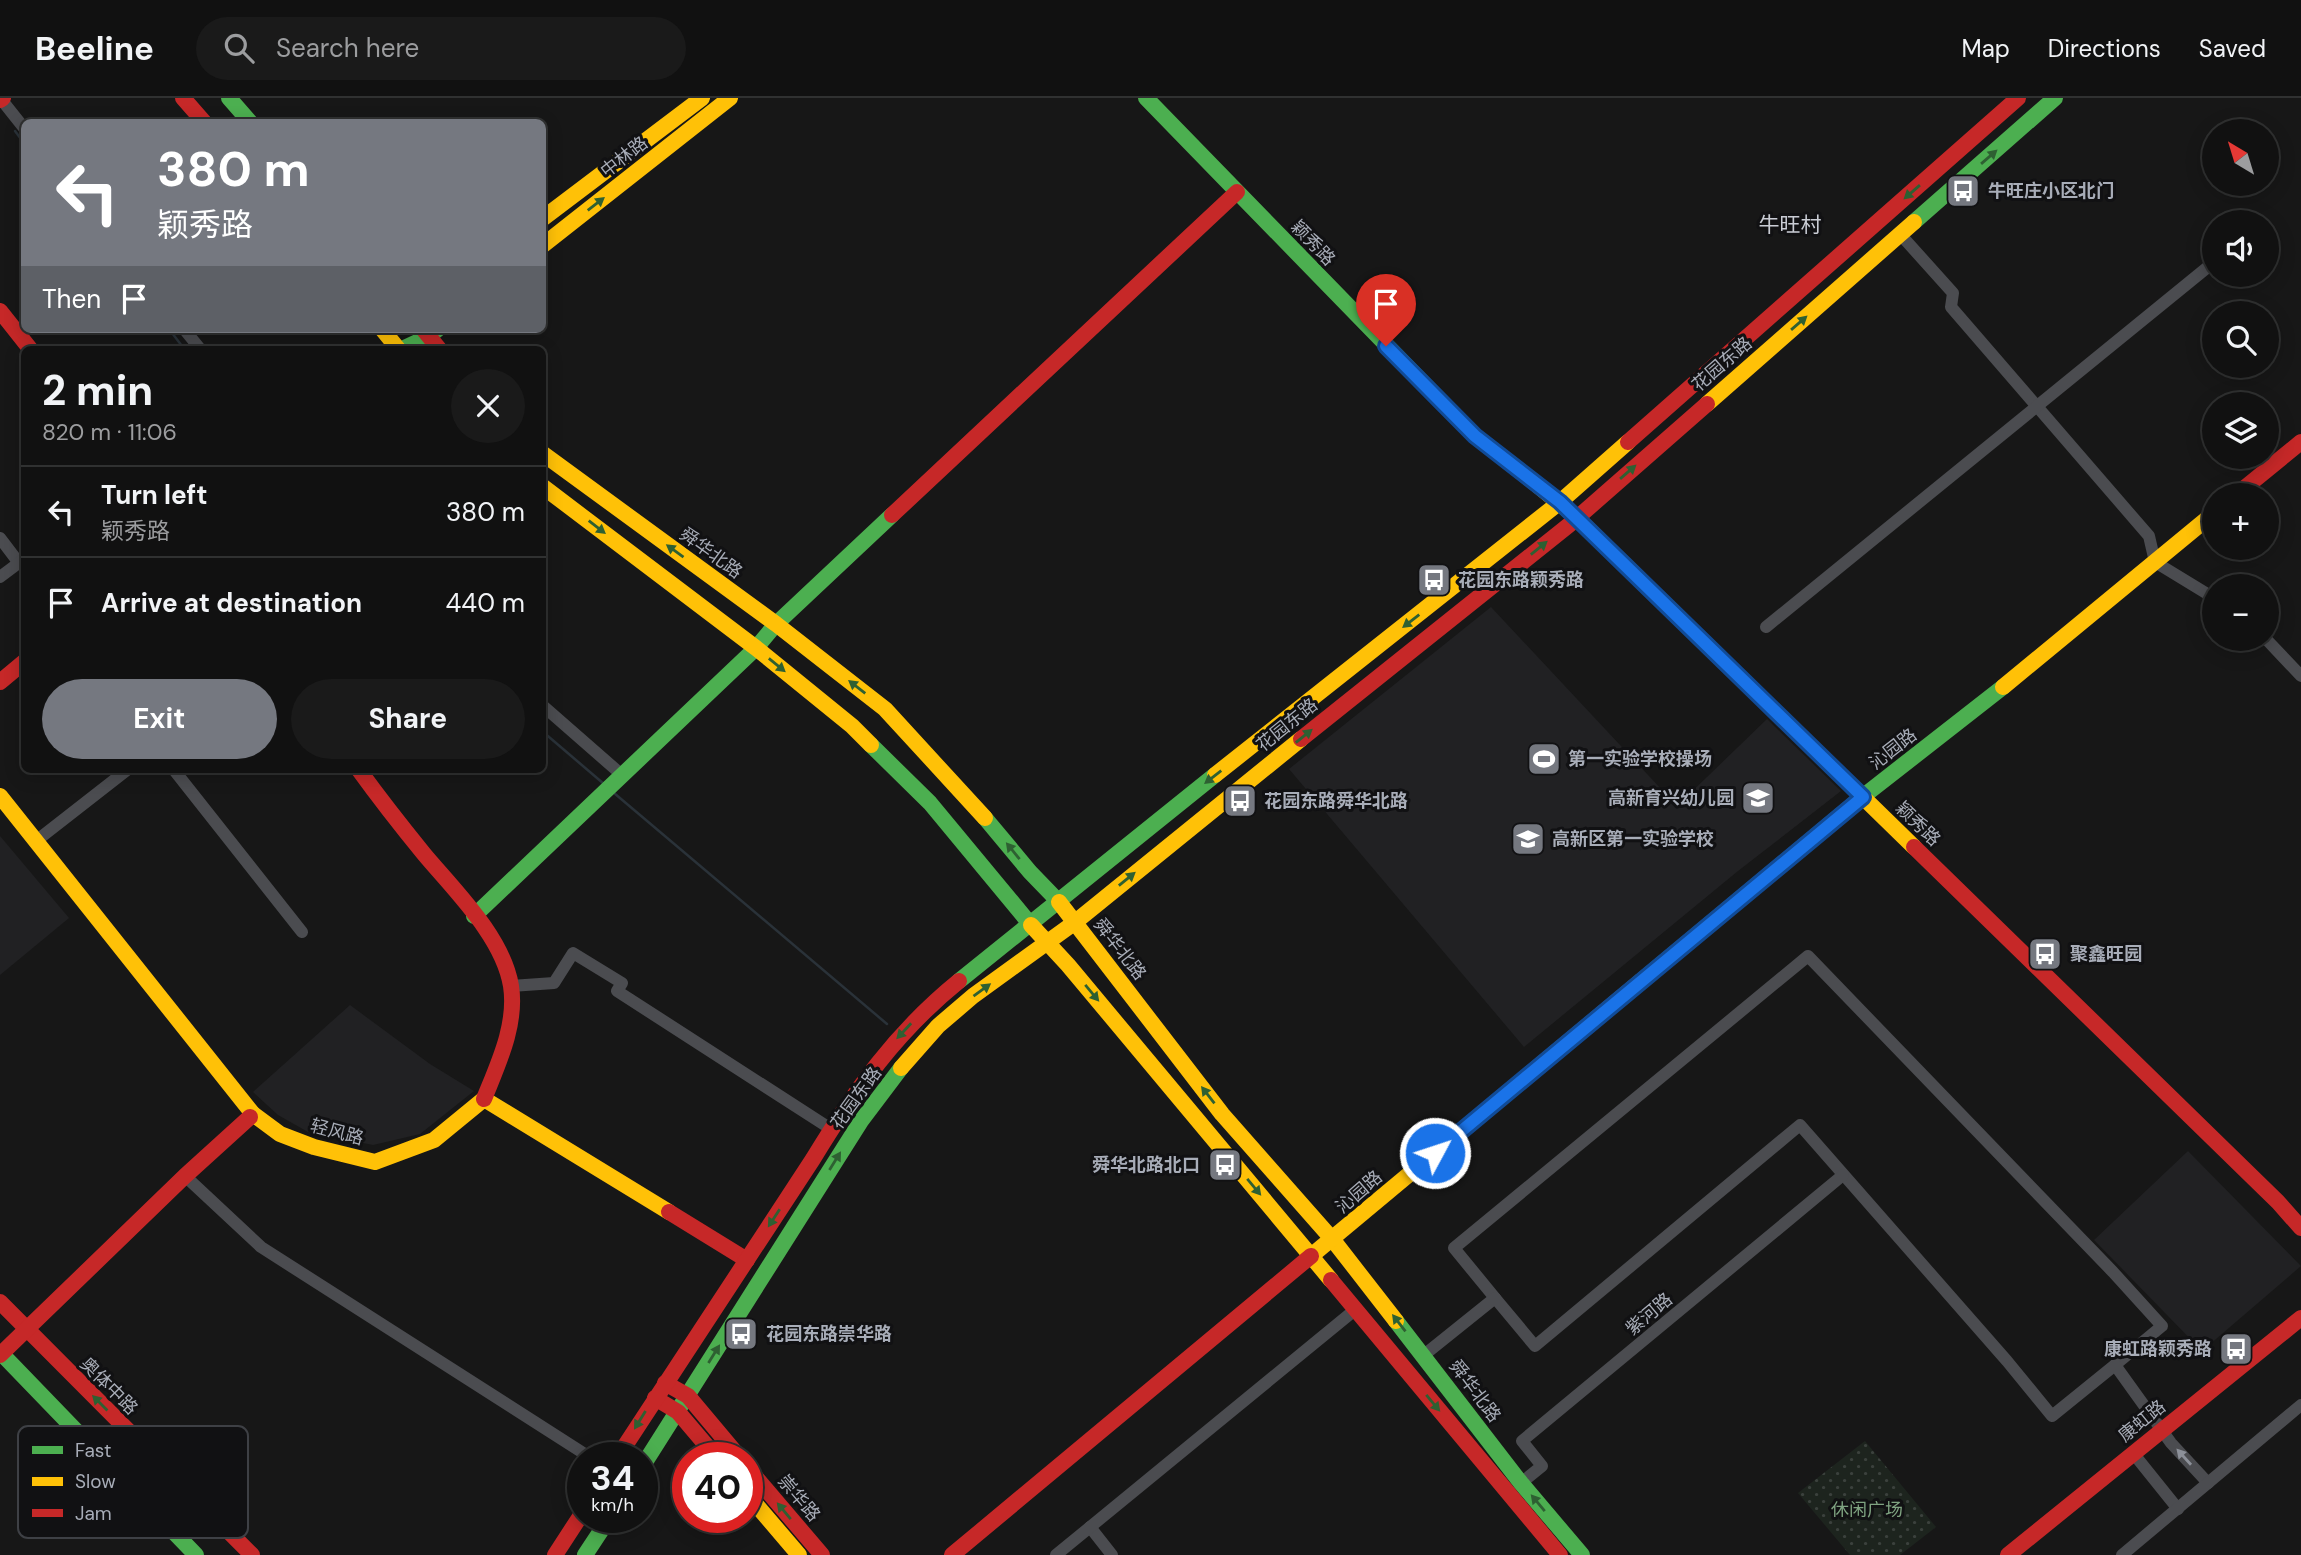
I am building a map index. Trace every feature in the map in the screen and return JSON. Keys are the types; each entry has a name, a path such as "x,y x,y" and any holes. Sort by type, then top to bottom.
{"main road":[{"path":"183,98 201,119"},
{"path":"229,98 247,119"},
{"name":"中林路","path":"546,216 702,98"},
{"name":"中林路","path":"546,243 730,98"},
{"name":"颖秀路","path":"1146,98 1475,436 1576,517 2046,974 2301,1228"},
{"name":"花园东路","path":"627,1442 842,1111 897,1038 928,1006 1560,502 2018,98"},
{"name":"花园东路","path":"658,1443 860,1121 912,1054 938,1026 973,996 1074,923 1576,517 2055,98"},
{"path":"474,916 756,648 776,624 1237,192"},
{"path":"0,311 28,346"},
{"path":"407,346 428,333"},
{"path":"2251,483 2301,442"},
{"name":"舜华北路","path":"546,456 776,624 885,709 1059,902 1222,1114 1333,1240 1521,1483 1582,1555"},
{"path":"546,489 756,648 852,726 930,803 1312,1255 1560,1555"},
{"name":"沁园路","path":"953,1555 1863,797 2026,669 2202,523"},
{"path":"0,682 21,664"},
{"path":"361,773 501,954 511,986 509,1026 501,1057 484,1100 747,1260"},
{"name":"轻风路","path":"0,796 253,1114 280,1134 314,1147 375,1161 434,1140 484,1100"},
{"path":"70,1426 0,1354 253,1114"},
{"name":"奥体中路","path":"0,1302 122,1426"},
{"name":"康虹路","path":"2008,1555 2301,1318"},
{"path":"665,1383 688,1396 727,1442"},
{"path":"654,1398 678,1412 703,1442"},
{"name":"崇华路","path":"763,1485 821,1555"},
{"name":"崇华路","path":"763,1513 799,1555"},
{"path":"555,1555 570,1533"},
{"path":"585,1555 599,1533"},
{"path":"179,1538 196,1555"},
{"name":"奥体中路","path":"235,1538 252,1555"}],"street":[{"path":"1,99 21,124"},
{"path":"1900,234 1953,293 1951,307 2149,536 2155,562 2202,591"},
{"path":"1766,627 2202,272"},
{"path":"0,538 21,560"},
{"path":"0,578 21,562"},
{"path":"2277,651 2301,676"},
{"path":"546,709 613,784"},
{"path":"36,841 123,773"},
{"path":"176,773 302,932"},
{"path":"511,986 554,984 573,953 622,983 617,991 831,1129"},
{"path":"1808,956 2162,1326 2052,1416 1800,1125 1535,1346 1495,1298 1454,1248 1808,956"},
{"name":"紫河路","path":"1521,1483 1542,1466 1522,1441 1843,1175"},
{"path":"185,1176 261,1247 567,1443"},
{"path":"1424,1355 1495,1298"},
{"path":"1056,1555 1356,1309"},
{"path":"2115,1365 2171,1443 2208,1483"},
{"path":"2122,1555 2301,1405"},
{"path":"2133,1452 2178,1509"},
{"path":"1090,1527 1112,1555"}],"shaded area":[{"name":"高新区第一实验学校","path":"1491,607 1677,806 1767,719 1841,791 1738,871 1524,1047 1289,769"},
{"path":"0,836 69,918 0,975"},
{"path":"350,1005 430,1064 474,1091 420,1134 373,1145 308,1132 278,1115 253,1092"},
{"path":"2188,1151 2301,1266 2202,1351 2094,1240"}],"green space":[{"name":"休闲广场","path":"1865,1441 1936,1527 1900,1555 1850,1555 1798,1493"}],"waterway":[{"path":"15,131 21,139"},
{"path":"172,333 182,346"},
{"path":"546,734 604,784"},
{"path":"614,793 887,1024"}],"traffic: fast":[{"path":"229,98 247,119"},
{"path":"1146,98 1475,436 1514,466"},
{"path":"1914,222 2055,98"},
{"path":"409,346 433,333"},
{"path":"474,916 892,515"},
{"path":"1641,981 1861,798 2003,687"},
{"path":"871,745 930,803 1031,925"},
{"path":"959,981 1215,775"},
{"path":"985,818 1059,902"},
{"path":"658,1442 861,1121 901,1068"},
{"path":"1396,1321 1521,1483 1582,1555"},
{"path":"0,1352 71,1426"},
{"path":"585,1555 599,1533"},
{"path":"180,1538 196,1555"}],"traffic: slow":[{"path":"546,216 702,98"},
{"path":"546,243 730,98"},
{"path":"1707,404 1914,222"},
{"path":"385,333 396,346"},
{"path":"1215,775 1560,502 1628,442"},
{"path":"546,456 776,624 885,709 985,818"},
{"path":"1514,466 1576,517 1914,847"},
{"path":"546,489 756,648 852,726 871,745"},
{"path":"2003,687 2202,523"},
{"path":"901,1068 938,1026 973,996 1074,923 1301,739"},
{"path":"0,796 253,1114"},
{"path":"1059,902 1222,1114 1333,1240 1396,1321"},
{"path":"1031,925 1068,965 1331,1280"},
{"path":"1311,1256 1641,981"},
{"path":"250,1117 253,1114 280,1134 314,1147 375,1162 434,1140 484,1099 669,1212"},
{"path":"763,1513 799,1555"}],"traffic: jam":[{"path":"183,98 201,119"},
{"path":"1628,442 2018,98"},
{"path":"892,515 1237,192"},
{"path":"0,311 28,346"},
{"path":"426,333 437,346"},
{"path":"1301,739 1569,525 1707,404"},
{"path":"2251,483 2301,442"},
{"path":"0,682 21,664"},
{"path":"361,773 488,932 506,968 512,1001 509,1030 484,1099"},
{"path":"1914,847 2278,1202 2301,1228"},
{"path":"627,1442 861,1086 896,1042 936,1000 959,981"},
{"path":"0,1355 250,1117"},
{"path":"669,1212 747,1260"},
{"path":"952,1555 1311,1256"},
{"path":"1331,1280 1560,1555"},
{"path":"0,1302 124,1426"},
{"path":"2008,1555 2301,1318"},
{"path":"665,1383 688,1396 727,1442"},
{"path":"655,1398 678,1412 703,1442"},
{"path":"763,1486 822,1555"},
{"path":"555,1555 569,1533"},
{"path":"235,1538 252,1555"}],"place":[{"name":"牛旺庄小区北门","path":"1963,191"},
{"name":"花园东路颖秀路","path":"1434,580"},
{"name":"第一实验学校操场","path":"1544,759"},
{"name":"高新育兴幼儿园","path":"1758,798"},
{"name":"花园东路舜华北路","path":"1240,801"},
{"name":"高新区第一实验学校","path":"1528,839"},
{"name":"聚鑫旺园","path":"2045,954"},
{"name":"舜华北路北口","path":"1225,1165"},
{"name":"花园东路崇华路","path":"741,1334"},
{"name":"康虹路颖秀路","path":"2236,1349"}],"district":[{"name":"牛旺村","path":"1790,225"}],"route":[{"path":"1386,346 1475,436 1560,502 1863,797 1435,1153"}]}
